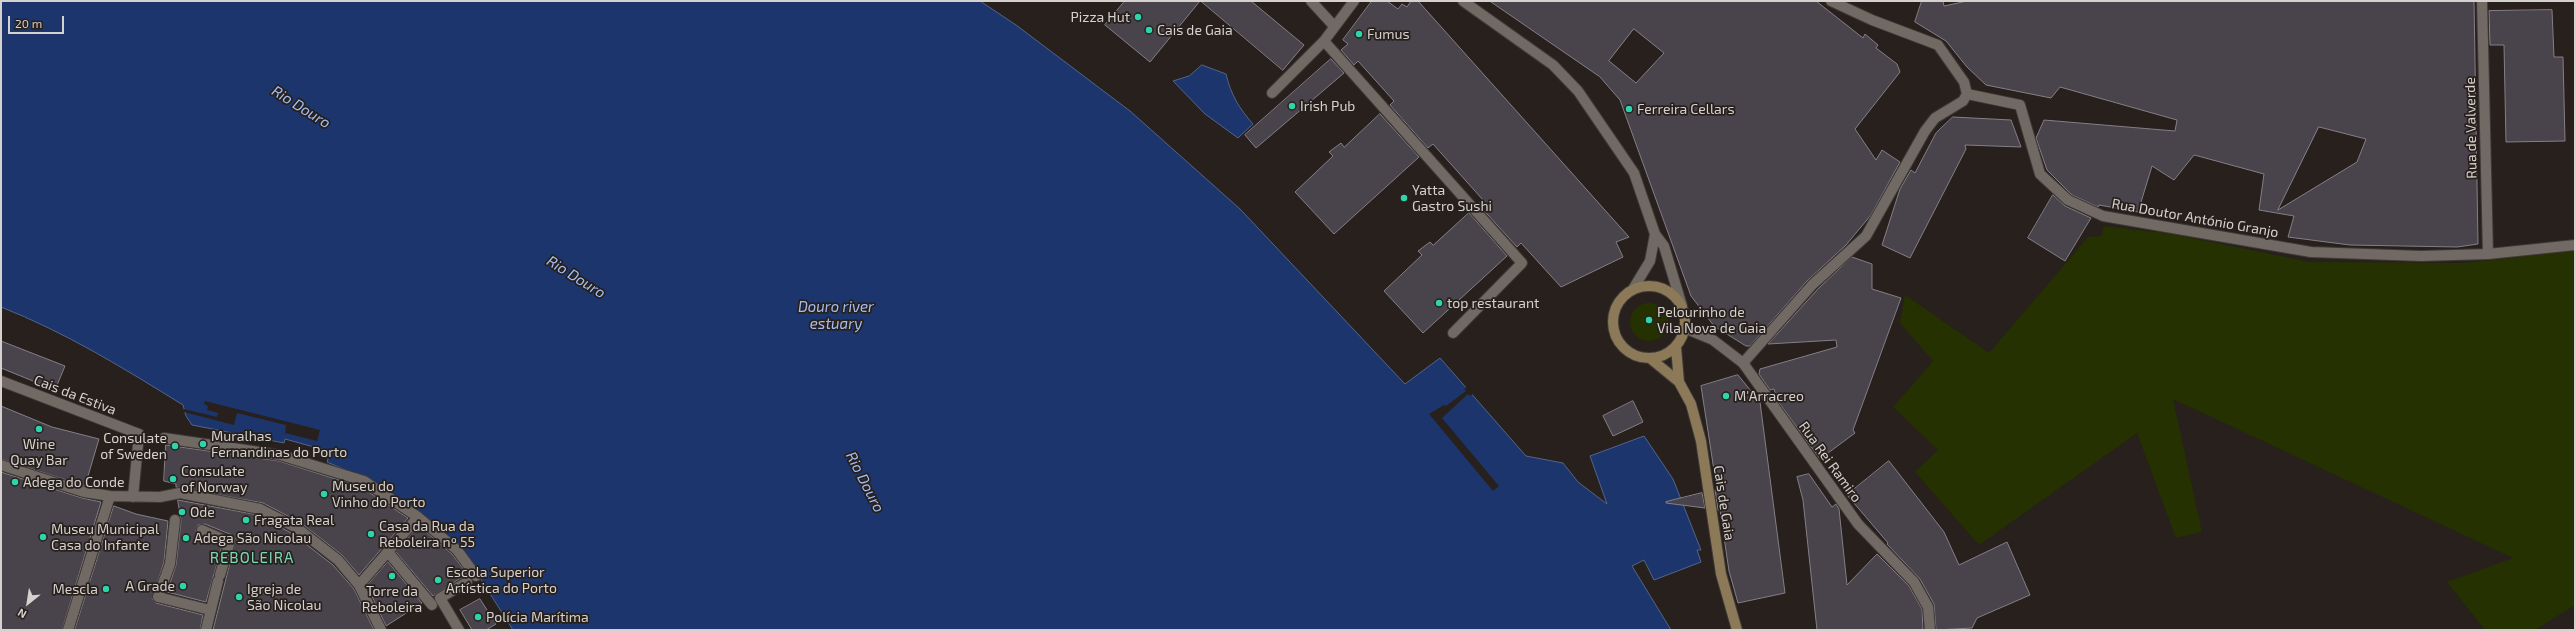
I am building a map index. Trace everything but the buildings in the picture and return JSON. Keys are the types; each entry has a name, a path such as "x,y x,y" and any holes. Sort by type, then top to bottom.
{"main road":[{"path":"1647,285 1661,288 1673,295 1682,306 1686,320 1683,334 1676,347 1664,356 1650,359 1636,357 1624,349 1615,338 1612,324 1614,310 1621,297 1633,289 1647,285"},
{"name":"Cais de Gaia","path":"1676,347 1679,382"},
{"name":"Cais de Gaia","path":"1650,359 1679,382 1691,404 1700,440 1721,574 1737,630"}],"street":[{"path":"1311,1 1334,26"},
{"path":"1272,92 1324,41 1354,1"},
{"path":"1463,1 1553,65 1578,91 1634,173 1655,234 1664,246 1682,306"},
{"path":"1743,363 1812,285 1866,236 1925,131 1935,118 1963,101 1967,94 1964,82 1938,45 1872,20 1831,1"},
{"name":"Rua de Valverde","path":"2482,1 2488,254"},
{"path":"1324,41 1522,263 1453,333"},
{"name":"Rua Doutor António Granjo","path":"1967,94 2020,105 2040,174 2068,200 2103,216 2311,252 2421,256 2488,254 2575,245"},
{"path":"1633,289 1650,261 1655,234"},
{"name":"Rua Rei Ramiro","path":"1684,328 1712,340 1743,363 1858,524 1914,582 1928,607 1930,630"},
{"name":"Cais da Estiva","path":"1,381 139,434 132,498"},
{"path":"164,438 280,455 364,480 418,517 457,550 472,579 440,598 459,630"},
{"path":"1,465 84,492 132,498 180,493 260,508 278,517 338,560 359,585 381,630"},
{"path":"68,630 110,496"},
{"path":"359,585 418,517"},
{"path":"175,520 170,564 158,596 210,610"},
{"path":"200,529 228,540 206,630"},
{"path":"388,552 432,604"}],"green space":[{"path":"2104,226 2172,234 2310,262 2464,263 2575,251 2575,605 2535,630 2485,630 2447,582 2513,558 2173,399 2202,532 2176,538 2137,433 1979,545 1915,472 1938,450 1893,407 1933,361 1900,323 1905,295 1989,353 2088,237 2101,236"},
{"path":"1649,303 1659,306 1665,312 1668,322 1665,332 1659,338 1649,341 1639,338 1633,332 1630,322 1633,312 1639,306"}],"water":[{"name":"Douro river estuary","path":"1,1 980,1 1016,25 1130,111 1240,209 1405,384 1440,358 1526,456 1563,463 1578,482 1607,504 1590,456 1644,436 1673,479 1701,550 1697,550 1701,562 1654,580 1644,560 1632,566 1671,630 513,630 461,548 367,479 327,462 329,456 324,454 325,450 285,439 284,443 192,425 186,416 183,405 161,391 71,340 1,307"},
{"path":"1202,65 1226,74 1236,101 1253,124 1238,138 1205,114 1173,81 1189,76"}],"pier":[{"path":"1468,386 1474,393 1470,396 1468,394 1442,418 1499,486 1493,491 1429,414 1444,405 1446,406 1466,391 1464,389"},
{"path":"205,401 320,430 317,441 285,433 286,425 237,413 234,425 184,412 184,409 217,417 218,413 207,410 208,406 204,404"}],"place":[{"name":"Pizza Hut","path":"1138,17"},
{"name":"Cais de Gaia","path":"1149,30"},
{"name":"Fumus","path":"1359,34"},
{"name":"Irish Pub","path":"1292,106"},
{"name":"Ferreira Cellars","path":"1629,109"},
{"name":"Yatta Gastro Sushi","path":"1404,198"},
{"name":"top restaurant","path":"1439,303"},
{"name":"Pelourinho de Vila Nova de Gaia","path":"1649,320"},
{"name":"M'Arracreo","path":"1726,396"},
{"name":"Wine Quay Bar","path":"39,429"},
{"name":"Muralhas Fernandinas do Porto","path":"203,444"},
{"name":"Consulate of Sweden","path":"175,446"},
{"name":"Consulate of Norway","path":"173,479"},
{"name":"Adega do Conde","path":"15,482"},
{"name":"Museu do Vinho do Porto","path":"324,494"},
{"name":"Ode","path":"182,512"},
{"name":"Fragata Real","path":"246,520"},
{"name":"Casa da Rua da Reboleira nº 55","path":"371,534"},
{"name":"Museu Municipal Casa do Infante","path":"43,537"},
{"name":"Adega São Nicolau","path":"186,538"},
{"name":"Torre da Reboleira","path":"392,576"},
{"name":"Escola Superior Artística do Porto","path":"438,580"},
{"name":"A Grade","path":"183,586"},
{"name":"Mescla","path":"106,589"},
{"name":"Igreja de São Nicolau","path":"239,597"},
{"name":"Polícia Marítima","path":"478,617"}],"district":[{"name":"REBOLEIRA","path":"252,558"}],"water label":[{"name":"Rio Douro","path":"301,107"},
{"name":"Rio Douro","path":"576,277"},
{"name":"Rio Douro","path":"865,482"}]}
